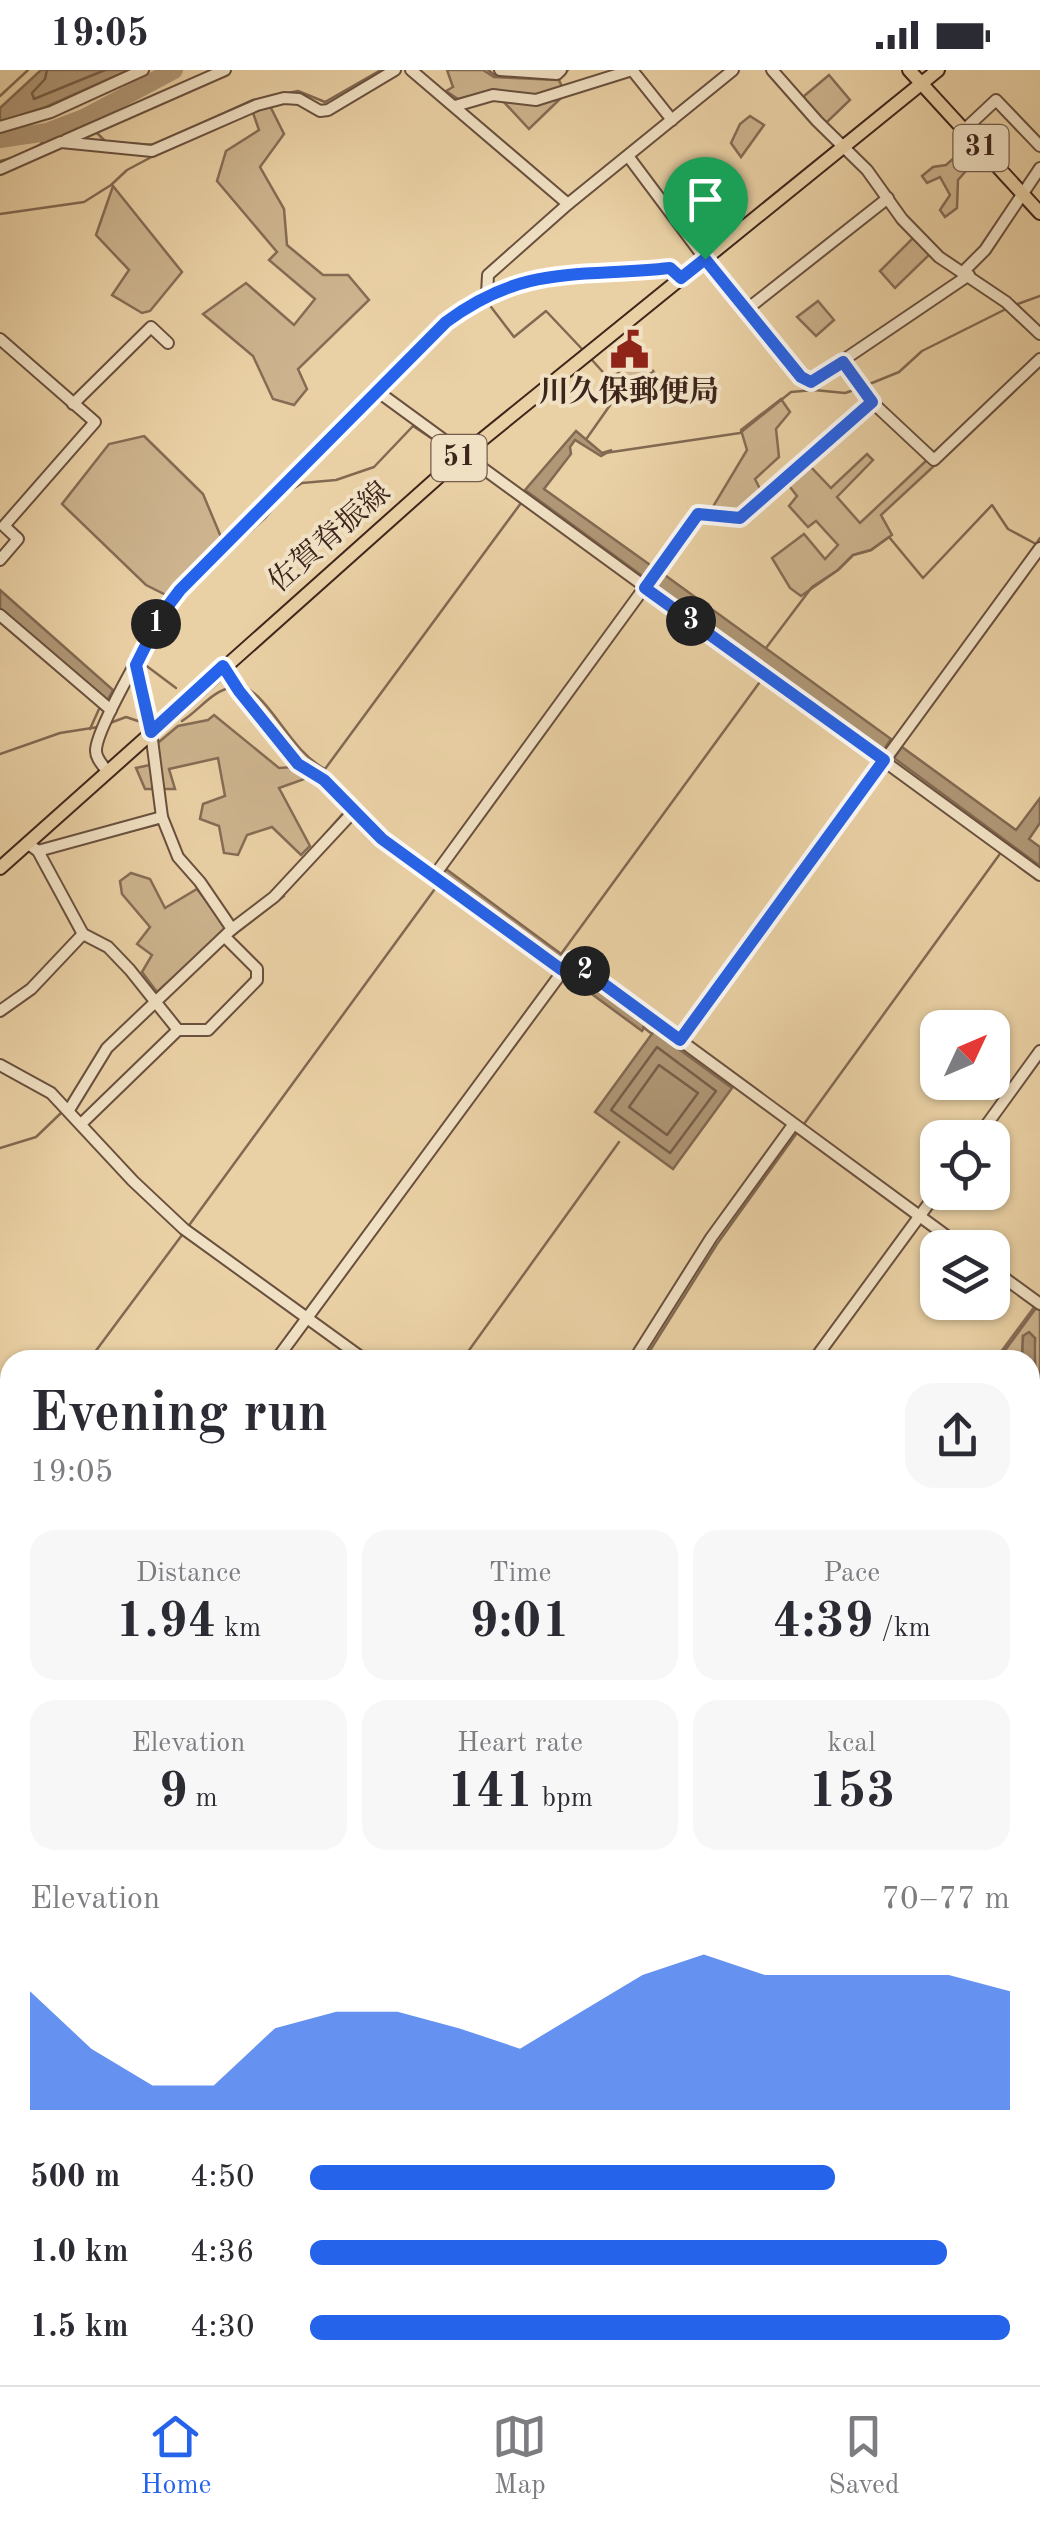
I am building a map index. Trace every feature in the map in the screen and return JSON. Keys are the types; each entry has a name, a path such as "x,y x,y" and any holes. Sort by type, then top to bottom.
{"main road":[{"name":"31","path":"909,70 1040,213"},
{"name":"佐賀脊振線","path":"3,863 33,846 107,771 227,673 463,454 938,70"}],"street":[{"path":"0,127 51,112 143,70"},
{"path":"0,169 225,70"},
{"path":"61,142 152,150 257,105 284,98 299,99 320,111 328,110 395,70"},
{"path":"410,70 568,204"},
{"path":"500,70 556,74 560,70"},
{"path":"456,106 493,94 536,100 632,70 672,120"},
{"path":"487,294 488,275 568,204 734,70"},
{"path":"772,70 867,170 902,219 939,256 1011,306 1040,334"},
{"path":"964,130 996,100 1040,146"},
{"path":"628,156 705,259 808,381 843,362 966,273 1040,168"},
{"path":"746,310 888,198"},
{"path":"107,771 95,752 107,720 161,615 180,590 446,322 487,294 550,276 670,268 681,278"},
{"path":"74,404 151,327 168,343"},
{"path":"0,340 95,422 4,526 18,540 0,560"},
{"path":"843,362 872,402 934,460 1040,359"},
{"path":"377,391 524,499 650,580 889,753 1040,875"},
{"path":"434,876 698,514 740,518 872,402"},
{"path":"680,1040 1040,548"},
{"path":"0,615 107,720"},
{"path":"81,1124 178,1030 208,1030 257,980 257,968 229,933 200,882 178,857 162,817 151,732 136,665"},
{"path":"227,673 298,764 321,778 382,839 565,967"},
{"path":"69,1110 107,1048 229,933 274,897 354,812"},
{"path":"162,817 33,846 83,934 108,947 178,1030"},
{"path":"0,1012 31,990 83,934"},
{"path":"283,1350 571,960 938,1230"},
{"path":"990,1120 1040,1051"},
{"path":"0,1065 51,1093 184,1229 352,1350"},
{"path":"640,1350 711,1238 798,1128"},
{"path":"821,1350 924,1210"},
{"path":"1010,1283 1040,1304"}],"shaded area":[{"path":"447,70 483,70 494,77 559,80 563,89 537,98 491,91 458,99 446,91 453,87"},
{"path":"829,75 850,100 826,123 803,97"},
{"path":"562,97 529,129 502,100"},
{"path":"270,106 284,134 260,167 284,209 287,245 323,275 348,275 369,300 298,369 307,389 294,405 273,399 253,356 203,314 246,283 294,325 315,299 269,260 277,252 217,181 226,151 259,130 252,110"},
{"path":"750,116 764,125 741,157 731,143 740,124"},
{"path":"962,151 973,163 958,180 957,208 945,217 940,210 950,195 940,177 927,183 922,176 933,167 946,165"},
{"path":"113,186 182,272 150,311 142,313 112,295 129,270 96,235"},
{"path":"915,236 931,253 895,288 880,271"},
{"path":"818,301 834,320 816,336 797,317"},
{"path":"636,358 647,377 653,371 672,397 612,378"},
{"path":"781,399 790,412 776,429 779,457 755,479 762,493 738,515 711,510 747,450 741,430"},
{"path":"144,436 203,494 221,537 166,595 146,585 62,504 109,444"},
{"path":"867,454 873,460 837,497 860,523 928,459 935,465 881,515 892,535 871,550 853,555 801,596 790,588 772,558 804,534 825,559 838,545 816,521 808,527 789,506 797,496 786,482 807,463 831,488"},
{"path":"214,715 279,768 293,767 310,777 279,788 310,846 301,855 272,827 247,835 238,855 224,853 219,826 200,819 203,804 225,796 218,758 169,769 175,789 145,789 136,768 150,765 153,747 178,726 208,720"},
{"path":"131,873 150,879 165,908 197,889 227,928 157,992 142,972 152,955 137,944 150,927 122,894 120,881"},
{"path":"1035,1306 1040,1310 1040,1350 1035,1350 1035,1338 1023,1336 1022,1350 1002,1350"}],"water":[{"path":"41,70 129,70 46,107 0,122 0,108"},
{"path":"576,431 602,453 612,450 601,456 575,440 571,454 544,489 653,567 645,578 525,490"},
{"path":"662,573 891,739 883,751 654,585"},
{"path":"0,590 113,690 106,703 0,608"},
{"path":"902,747 1016,830 1040,798 1040,823 1029,839 1040,847 1040,866 894,758"},
{"path":"446,869 564,956 560,963 441,876"},
{"path":"572,968 647,1024 642,1031 566,975"},
{"path":"654,1031 732,1088 673,1169 595,1112"},
{"path":"1029,1332 1035,1338 1035,1350 1022,1350 1023,1336"}],"waterway":[{"path":"0,96 28,70"},
{"path":"0,139 47,132 84,118 174,70"},
{"path":"288,93 298,91 325,102 381,70"},
{"path":"488,70 496,76 545,78"},
{"path":"558,79 568,70"},
{"path":"185,131 253,100 266,98"},
{"path":"32,150 41,144 47,132"},
{"path":"97,133 106,142"},
{"path":"124,143 155,145"},
{"path":"0,214 84,202 127,170 159,153"},
{"path":"0,161 16,157"},
{"path":"1015,305 1040,296"},
{"path":"488,303 514,337 546,311 582,349"},
{"path":"867,385 899,372 922,351 1008,308"},
{"path":"809,377 836,359"},
{"path":"587,438 620,391 592,360"},
{"path":"605,453 740,433 791,392 845,393 860,388"},
{"path":"172,612 203,575 266,517 285,494 302,483 336,480 374,467 413,426 449,450"},
{"path":"241,685 263,701 301,750 325,769 521,503"},
{"path":"766,648 812,587 853,555 871,550 889,537 923,578 992,505 1008,529 1036,544 1040,538"},
{"path":"162,627 144,664 176,688"},
{"path":"561,954 762,679"},
{"path":"182,721 212,697 233,687"},
{"path":"90,729 99,709"},
{"path":"110,723 126,717 141,722"},
{"path":"0,754 60,733 98,727"},
{"path":"313,848 345,811 320,784"},
{"path":"107,837 159,824"},
{"path":"804,1124 1002,851"},
{"path":"36,859 76,933"},
{"path":"190,1224 437,886"},
{"path":"234,935 284,896"},
{"path":"643,1027 652,1034"},
{"path":"0,1148 36,1137 62,1112"},
{"path":"650,1350 717,1244 799,1130"},
{"path":"469,1350 619,1142"},
{"path":"96,1350 182,1235"},
{"path":"1005,1350 1036,1308"}],"place":[{"name":"川久保郵便局","path":"629,349"}],"route":[{"path":"705,259 801,377 811,382 843,362 872,402 740,518 698,514 645,588 884,760 680,1040 571,960 562,970 382,839 324,780 298,764 223,666 151,732 136,665 161,615 180,590 446,322 465,308 487,294 550,276 670,268 681,278 705,259"}]}
